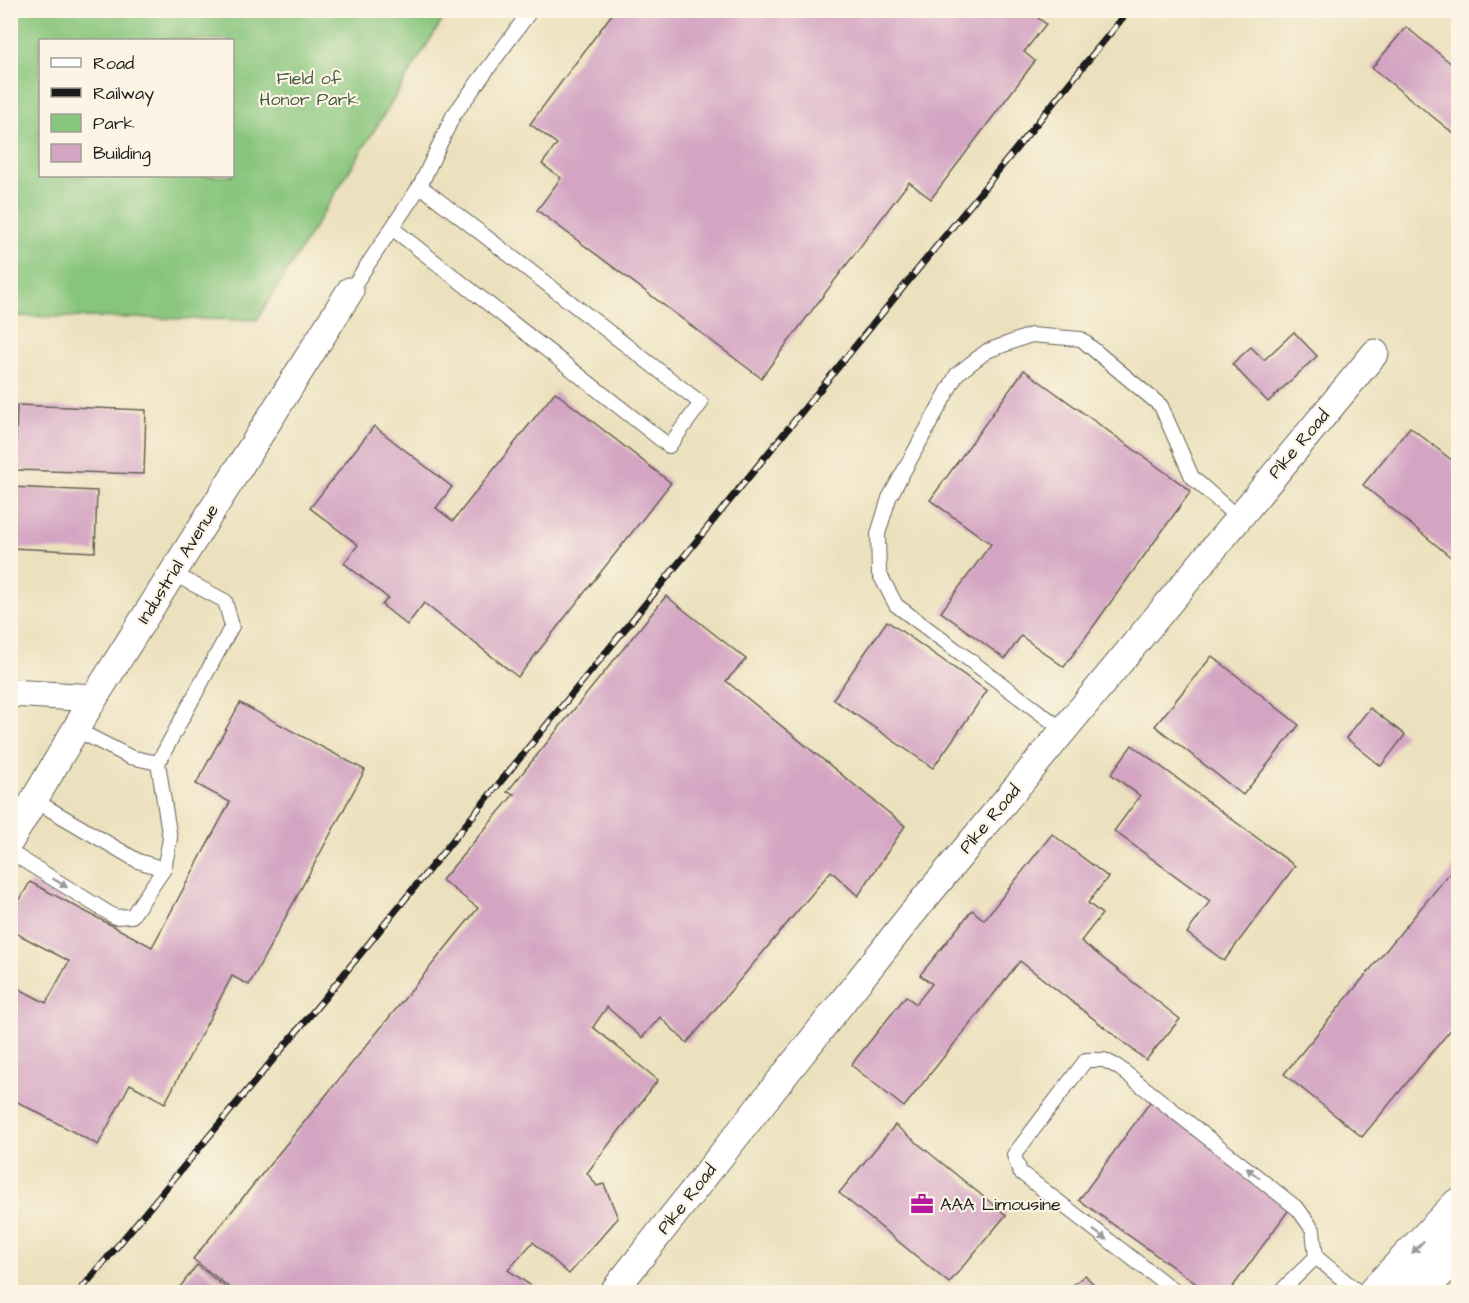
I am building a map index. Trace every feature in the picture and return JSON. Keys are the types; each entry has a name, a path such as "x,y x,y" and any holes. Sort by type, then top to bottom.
{"street":[{"name":"Industrial Avenue","path":"10,841 93,698 350,291"},
{"name":"Pike Road","path":"613,1293 903,924 1375,353"},
{"path":"10,693 93,698"},
{"path":"1374,1293 1458,1205"},
{"path":"1419,1293 1458,1252"}],"lane":[{"path":"350,291 420,186 453,116 531,10"},
{"path":"392,228 669,446 701,403 420,186"},
{"path":"1063,730 896,605 879,573 878,534 889,498 957,374 987,351 1031,335 1081,339 1161,406 1192,477 1238,518"},
{"path":"10,852 115,917 132,916 164,869 170,839 158,763 232,626 225,601 172,573"},
{"path":"75,729 130,757 158,763"},
{"path":"34,800 138,861 164,869"},
{"path":"1176,1293 1053,1200 1020,1172 1014,1155 1086,1060 1104,1060 1118,1066 1298,1209 1312,1230 1316,1257 1359,1293"},
{"path":"1280,1293 1316,1257"}],"green space":[{"name":"Field of Honor Park","path":"11,10 448,10 257,320 11,316"}],"building":[{"path":"615,10 1028,10 1046,24 1024,52 1035,61 931,199 909,182 761,378 537,210 561,178 542,164 557,144 530,124"},
{"path":"1406,27 1458,69 1458,137 1372,68"},
{"path":"1294,332 1317,356 1268,402 1232,364 1251,347 1264,360"},
{"path":"1024,370 1191,491 1064,667 1021,636 1005,659 941,612 991,544 930,500"},
{"path":"555,392 671,483 518,677 424,603 407,625 382,605 388,598 344,563 358,545 310,508 374,426 452,487 436,508 453,521"},
{"path":"17,405 146,410 144,474 15,470"},
{"path":"1410,427 1458,465 1458,563 1363,485"},
{"path":"10,487 97,491 95,552 10,548"},
{"path":"666,596 746,659 726,681 905,826 858,896 831,871 687,1043 660,1017 642,1038 607,1007 593,1027 658,1080 587,1173 597,1186 604,1184 618,1218 569,1274 533,1242 508,1270 530,1285 525,1292 235,1292 193,1259 478,908 442,880 514,794 507,792"},
{"path":"887,621 987,691 933,768 833,699"},
{"path":"1212,656 1299,725 1243,795 1155,726"},
{"path":"240,703 365,770 249,985 232,976 165,1103 130,1084 98,1145 10,1098 10,984 46,1003 69,961 10,930 10,917 30,882 152,947 230,802 196,784"},
{"path":"1370,708 1405,735 1381,766 1346,738"},
{"path":"1132,745 1295,866 1224,961 1187,933 1210,901 1114,831 1140,796 1111,774"},
{"path":"1052,834 1108,877 1088,903 1102,914 1081,941 1180,1019 1146,1060 1020,961 904,1107 851,1065 906,996 916,1004 932,984 920,975 972,910 984,920"},
{"path":"1458,863 1458,1021 1362,1137 1284,1074"},
{"path":"1153,1098 1296,1200 1229,1292 1208,1292 1079,1200"},
{"name":"AAA Limousine","path":"895,1125 1006,1215 949,1283 839,1193"},
{"path":"197,1265 231,1292 176,1292"},
{"path":"1085,1275 1101,1292 1065,1292"}],"railway":[{"path":"79,1292 322,1001 1129,10"}],"place":[{"name":"AAA Limousine","path":"922,1204"}]}
